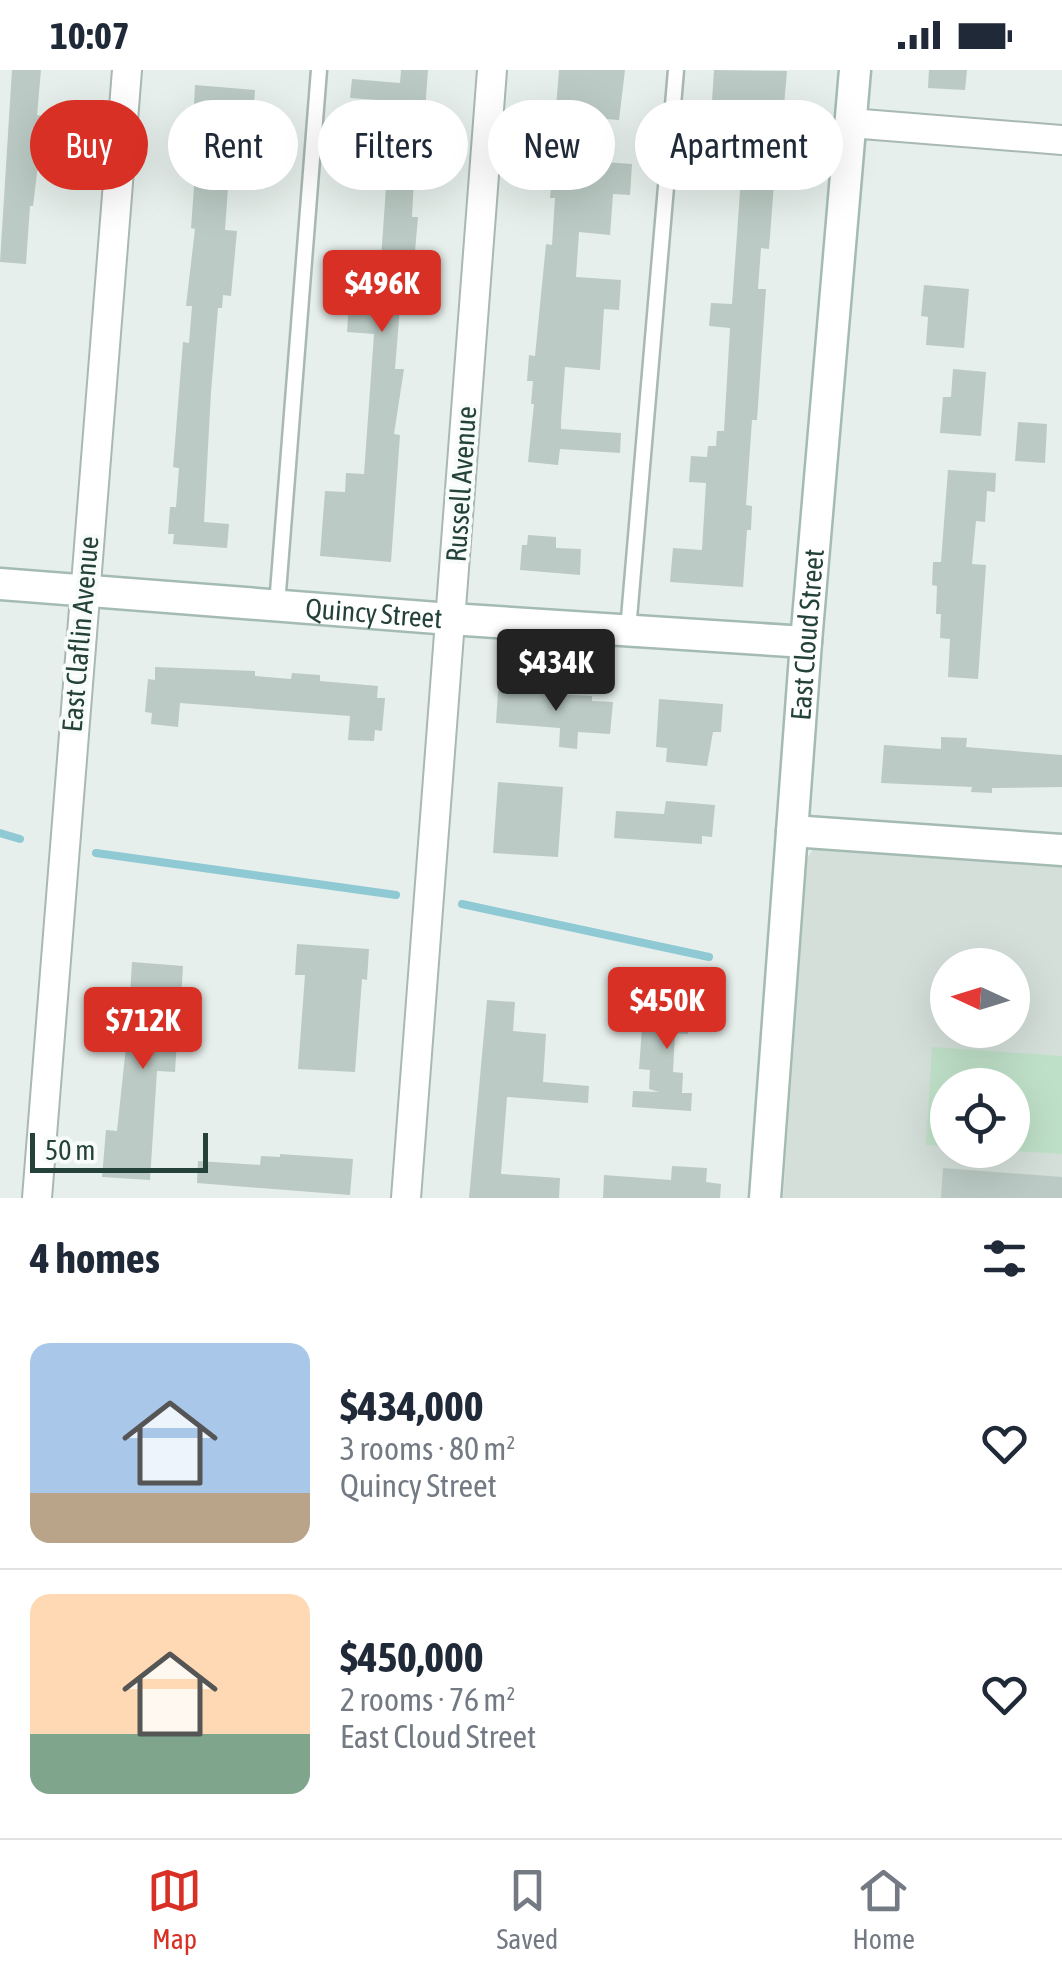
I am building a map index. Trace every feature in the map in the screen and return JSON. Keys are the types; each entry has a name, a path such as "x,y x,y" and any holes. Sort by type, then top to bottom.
{"main road":[{"name":"East Cloud Street","path":"765,1198 854,70"},
{"name":"Quincy Street","path":"0,584 806,642"},
{"path":"792,831 1062,850"}],"street":[{"name":"East Claflin Avenue","path":"37,1198 127,70"},
{"name":"Russell Avenue","path":"406,1198 492,70"},
{"path":"850,123 1062,140"}],"lane":[{"path":"277,606 319,70"},
{"path":"628,631 676,70"}],"shaded area":[{"path":"827,847 1062,866 1062,1198 783,1198 807,859 813,848"}],"green space":[{"path":"932,1048 1062,1056 1062,1154 1030,1152 1030,1068 931,1068"},
{"path":"930,1080 930,1145 926,1145"}],"building":[{"path":"12,70 41,70 38,100 30,100 30,190 35,190 26,264 0,262"},
{"path":"401,70 428,70 426,100 350,98 352,79 400,83"},
{"path":"559,70 625,70 619,120 615,120 615,100 557,100"},
{"path":"714,70 787,71 785,100 712,100"},
{"path":"929,70 967,70 965,90 928,88"},
{"path":"195,85 255,90 254,100 194,100"},
{"path":"615,163 632,164 630,195 613,194 610,235 579,232 576,277 621,280 619,310 604,309 600,370 565,367 561,421 561,429 621,433 620,453 560,449 558,465 528,462 534,404 533,381 527,381 529,355 535,356 546,244 552,245 555,198 550,198 551,190 615,190"},
{"path":"194,190 228,190 225,230 237,231 231,296 223,295 222,308 218,308 204,522 229,524 227,548 173,544 174,534 168,534 170,507 176,507 179,468 173,467 183,342 189,343 192,306 186,306 195,229 191,228"},
{"path":"386,190 413,190 412,217 418,217 412,286 405,286 405,294 401,294 395,369 404,369 394,434 400,435 391,562 320,556 325,491 345,492 346,473 364,474 374,334 347,332 349,301 366,302 369,258 381,259"},
{"path":"740,190 774,190 769,249 761,248 758,289 766,289 757,420 752,420 746,505 752,506 751,530 747,530 743,587 670,582 673,548 702,550 706,483 689,482 691,456 707,457 708,446 716,446 717,431 724,431 730,328 709,326 711,303 732,304"},
{"path":"924,285 969,289 964,348 926,345 928,317 921,316"},
{"path":"953,369 986,372 981,436 940,433 943,397 951,397"},
{"path":"1018,422 1047,424 1045,463 1015,461"},
{"path":"948,470 996,473 995,492 987,491 985,522 976,521 972,564 986,565 978,679 948,677 950,639 940,638 941,614 936,614 933,562 941,562"},
{"path":"528,535 556,537 556,548 581,549 580,575 520,570 522,545 527,545"},
{"path":"155,667 255,671 255,676 291,679 292,673 320,675 320,681 378,686 377,698 385,698 382,731 375,730 374,741 348,740 350,716 180,703 178,727 151,724 152,713 145,712 148,679 155,680"},
{"path":"498,691 592,696 592,701 613,702 610,734 578,732 577,749 559,747 560,728 496,723"},
{"path":"659,699 723,704 721,732 713,732 707,766 666,762 667,748 656,747"},
{"path":"941,737 967,738 966,747 1062,755 1062,787 992,788 992,793 971,792 972,787 881,783 884,745 941,749"},
{"path":"498,782 563,787 558,857 493,853"},
{"path":"666,801 715,805 712,837 702,836 702,844 614,838 616,811 664,814"},
{"path":"297,944 369,949 367,980 362,979 355,1072 298,1069 305,975 295,975"},
{"path":"132,962 183,966 181,999 171,998 168,1039 177,1040 175,1072 157,1071 150,1180 102,1177 106,1130 117,1131 127,1037 137,1038 140,996 130,995"},
{"path":"664,989 703,992 701,1018 688,1017 688,1034 675,1033 673,1072 683,1073 682,1093 692,1093 691,1111 632,1107 633,1091 659,1092 649,1089 650,1070 639,1069 642,1028 651,1029 652,1009 663,1010"},
{"path":"487,1000 515,1002 513,1031 546,1034 543,1082 589,1086 588,1103 507,1097 501,1174 560,1178 559,1198 469,1198"},
{"path":"261,1156 353,1159 350,1195 197,1183 198,1161 260,1165"},
{"path":"672,1166 707,1168 706,1182 721,1184 720,1198 603,1198 604,1175 671,1180"},
{"path":"943,1168 1062,1177 1062,1198 941,1198"}],"waterway":[{"path":"0,833 20,839"},
{"path":"96,853 396,895"},
{"path":"462,904 709,957"}]}
